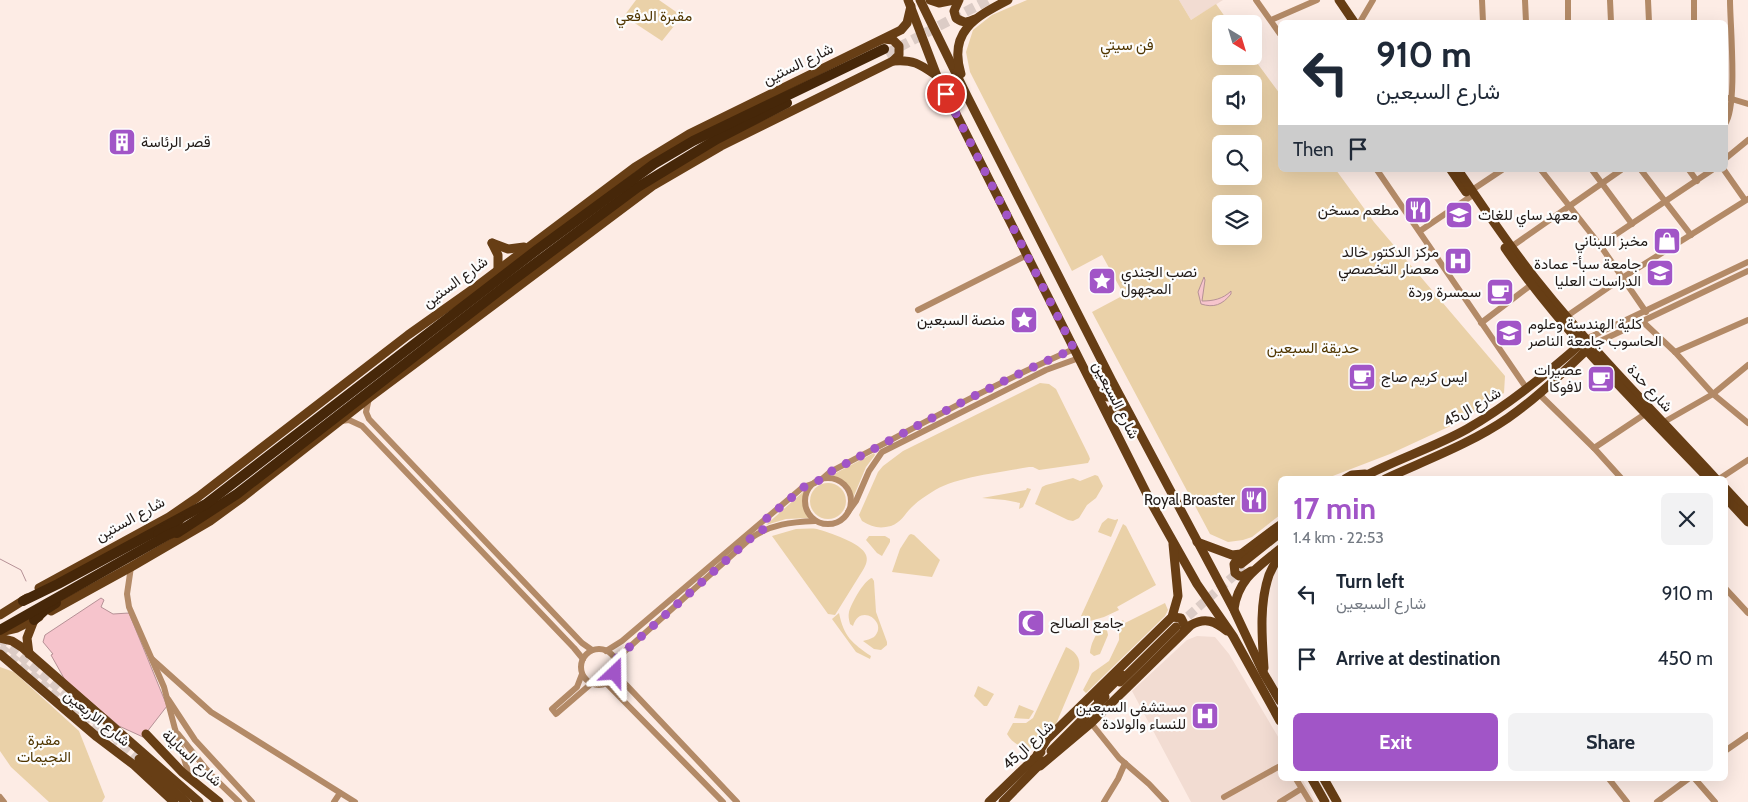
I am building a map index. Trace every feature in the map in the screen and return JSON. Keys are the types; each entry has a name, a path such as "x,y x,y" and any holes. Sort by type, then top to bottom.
{"highway":[{"name":"شارع الستين","path":"0,624 158,534 182,524 237,494 639,174 708,134 887,51"},
{"name":"شارع الستين","path":"541,253 638,187 698,150 887,51"},
{"path":"708,134 715,121"},
{"name":"شارع الستين","path":"0,631 168,535 182,524"},
{"path":"23,601 166,525 182,524"},
{"path":"34,620 49,607 170,538 182,524"}],"main road":[{"name":"شارع السبعين","path":"920,0 1112,381 1234,610 1264,674 1278,698"},
{"path":"930,0 939,3 954,0"},
{"path":"959,0 954,10 956,18 962,22 968,22 1008,0"},
{"path":"1333,0 1347,20"},
{"path":"1339,0 1353,20"},
{"name":"شارع السبعين","path":"910,3 937,76 1153,506 1197,584 1233,636 1278,717"},
{"name":"شارع الستين","path":"0,631 12,630 34,620 210,521 369,398 541,253 635,167 715,121 887,51 905,26 910,3"},
{"path":"967,96 956,61 957,47 963,33 975,18"},
{"path":"887,51 912,61 937,76"},
{"name":"شارع حدة","path":"1453,172 1567,316 1586,345 1715,476"},
{"name":"شارع حدة","path":"1459,172 1471,194 1531,285 1646,414 1705,476"},
{"path":"498,269 498,255 492,243 512,249 522,248 541,253"},
{"name":"شارع الستين","path":"23,601 40,588 169,516 198,497 408,335 498,269 541,253"},
{"name":"شارع ال45","path":"1364,476 1466,430 1501,408 1586,345"},
{"name":"شارع ال45","path":"1392,476 1471,440 1508,418 1539,394 1586,345"},
{"path":"1094,389 1102,396 1108,397 1112,392 1112,381"},
{"path":"1110,420 1110,412 1115,406 1121,406 1129,414"},
{"path":"1466,430 1471,440"},
{"path":"1350,476 1370,473"},
{"path":"1728,491 1748,513"},
{"path":"1728,500 1748,522"},
{"path":"1242,562 1278,526"},
{"path":"1242,562 1278,535"},
{"path":"1278,540 1242,562 1234,564 1235,573 1243,576 1278,552"},
{"path":"1040,766 1091,723 1176,625 1178,596 1173,541"},
{"path":"1197,542 1232,555 1242,562"},
{"path":"1264,674 1261,632 1262,612 1269,576 1278,559"},
{"path":"1234,610 1238,591 1254,570"},
{"path":"0,609 23,601"},
{"path":"0,615 23,601"},
{"path":"23,601 20,604 19,613 26,619 34,620 27,638 29,654"},
{"path":"1176,625 1206,620 1221,626 1233,636"},
{"name":"شارع ال45","path":"989,802 1037,755 1048,739 1176,625"},
{"name":"شارع ال45","path":"1003,802 1040,766 1050,751 1176,625"},
{"path":"0,638 12,641 29,654 198,802"},
{"path":"1,655 2,647 12,641"},
{"name":"شارع الاربعين","path":"1,655 102,742 134,765 174,802"},
{"name":"شارع السايلة","path":"146,734 190,779 219,802"},
{"name":"شارع الاربعين","path":"176,783 139,759 186,802"},
{"path":"1313,781 1325,802"},
{"path":"1325,781 1337,802"}],"street":[{"path":"1256,0 1278,31"},
{"path":"1270,20 1317,0"},
{"path":"1361,20 1373,0"},
{"path":"1482,0 1483,20"},
{"path":"1525,0 1526,20"},
{"path":"1568,0 1568,20"},
{"path":"1610,0 1610,20"},
{"path":"1648,0 1649,20"},
{"path":"1694,0 1694,20"},
{"path":"1728,120 1730,0"},
{"path":"1729,98 1748,104"},
{"path":"1728,157 1748,140"},
{"path":"1378,172 1527,389"},
{"path":"1420,231 1499,172"},
{"path":"1543,172 1600,246 1646,312"},
{"path":"1594,172 1632,224"},
{"path":"1511,247 1618,172"},
{"path":"1643,172 1691,235"},
{"path":"1690,172 1697,181"},
{"path":"1600,246 1709,172"},
{"path":"1567,316 1622,278 1746,200 1725,172"},
{"path":"918,310 1027,255"},
{"path":"1586,345 1646,312 1748,262"},
{"path":"1586,345 1748,272"},
{"path":"1482,324 1531,285"},
{"path":"1675,352 1748,320"},
{"path":"1642,321 1675,352 1713,394 1748,422"},
{"path":"881,449 856,501 844,518 834,523 822,523 816,520 806,509 805,502 810,488 830,472 881,449 1042,363 1076,353"},
{"path":"1664,422 1713,394 1748,365"},
{"path":"1539,394 1594,448 1619,476"},
{"path":"369,398 366,412 369,419 582,643 592,650"},
{"path":"1594,448 1646,414"},
{"path":"341,420 349,420 362,426 574,648 582,659"},
{"path":"1723,476 1748,460"},
{"path":"606,651 622,641 761,527 804,487 818,481 835,480 846,487 851,500 848,512"},
{"path":"442,510 446,501"},
{"path":"615,660 761,527 816,520"},
{"path":"131,567 126,594 129,607 166,696 190,779"},
{"path":"1728,591 1748,613"},
{"path":"602,649 606,651 612,654 615,660 615,673 611,679 606,682 592,683 556,714 552,709 577,686 582,674 582,659 592,650 602,649"},
{"path":"152,659 211,712 355,802"},
{"path":"615,673 737,802"},
{"path":"582,674 592,683"},
{"path":"606,682 723,802"},
{"path":"166,696 195,740 252,802"},
{"path":"1091,723 1125,763 1166,802"},
{"path":"175,729 205,768 239,802"},
{"path":"1728,749 1748,734"},
{"path":"1104,802 1125,763"},
{"path":"1224,797 1278,767"},
{"path":"1611,781 1627,802"},
{"path":"1657,802 1685,781"},
{"path":"1697,781 1715,802"},
{"path":"1280,802 1300,783 1310,802"},
{"path":"334,802 340,793"},
{"path":"0,796 4,802"}],"shaded area":[{"path":"1179,0 1223,0 1191,20"},
{"path":"1204,277 1202,301 1218,299 1231,291 1231,294 1218,305 1201,304 1198,292"},
{"path":"101,598 104,600 101,607 113,614 129,613 167,706 143,737 119,726 65,680 51,655 53,654 43,642 45,635"},
{"name":"مستشفى السبعين للنساء والولادة","path":"1197,636 1215,637 1229,654 1278,737 1278,781 1303,781 1316,802 1191,802 1132,691 1187,640"}],"green space":[{"name":"مقبرة الدفعي","path":"636,0 659,0 682,16 662,41 624,16"},
{"name":"حديقة السبعين","path":"1027,0 1179,0 1191,20 1216,4 1224,15 1212,15 1212,65 1259,65 1278,91 1278,172 1337,172 1374,222 1505,376 1504,393 1457,423 1390,454 1333,476 1278,476 1278,517 1252,537 1243,540 1228,542 1210,534 1092,312 1124,295 1102,255 1072,271 970,72 966,52 973,30 992,15"},
{"path":"1040,383 1049,384 1056,389 1089,456 1088,463 1039,470 1029,467 952,482 932,492 918,502 901,520 891,526 876,527 862,521 859,515 878,472 883,466 903,451"},
{"path":"874,453 875,455 866,467 853,498 851,490 846,484 832,475"},
{"path":"1095,475 1098,476 1103,486 1096,498 1087,505 1079,518 1073,521 1035,504 1042,487 1046,485 1073,478 1080,481"},
{"path":"828,483 840,489 846,501 840,513 828,519 816,513 810,501 816,489"},
{"path":"1027,488 1031,489 1023,507 1019,509 1020,503 982,498 1026,490"},
{"path":"804,491 806,492 803,505 809,518 786,519 766,525"},
{"path":"1108,518 1118,519 1111,537 1098,532 1102,523"},
{"path":"1123,524 1126,526 1156,585 1117,607 1119,610 1090,621 1081,616"},
{"path":"796,529 817,529 836,535 858,546 866,555 867,561 864,568 835,615 828,614 772,536"},
{"path":"911,534 940,560 932,577 892,572 900,549"},
{"path":"869,536 885,536 890,539 882,556 866,540"},
{"path":"872,578 874,581 876,612 887,642 887,645 881,650 874,649 863,641 874,637 878,632 876,621 872,617 867,615 861,616 853,626 850,624 849,618 849,612 855,598 865,583"},
{"path":"1165,603 1168,610 1165,616 1086,693 1083,690 1092,673 1109,661 1119,640 1119,623 1123,620 1125,623"},
{"path":"839,613 846,634 871,656 870,659 856,652 832,619"},
{"path":"1102,628 1107,630 1108,635 1100,654 1094,656 1090,653 1091,647"},
{"path":"1066,647 1078,657 1078,672 1056,724 1028,751 1013,742 1007,734 1013,723 1026,723 1033,718"},
{"name":"مقبرة النجيمات","path":"0,667 14,672 79,731 105,797 102,802 49,802 11,767 0,751"},
{"path":"978,686 994,694 987,706 984,706 974,696"},
{"path":"1019,705 1034,711 1029,719 1014,718"}],"waterway":[{"path":"0,559 21,570 26,581"}],"tunnel":[{"path":"886,54 988,0"},
{"path":"1178,625 1244,567"},
{"path":"0,639 139,759"},
{"path":"0,647 115,747"}],"place":[{"name":"قصر الرئاسة","path":"122,142"},
{"name":"مطعم مسخن","path":"1418,210"},
{"name":"معهد ساي للغات","path":"1459,215"},
{"name":"مخبز اللبناني","path":"1667,241"},
{"name":"مركز الدكتور خالد معصار التخصصي","path":"1458,261"},
{"name":"جامعة سبأ- عمادة الدراسات العليا","path":"1660,273"},
{"name":"نصب الجندي المجهول","path":"1102,281"},
{"name":"سمسرة وردة","path":"1500,292"},
{"name":"منصة السبعين","path":"1024,320"},
{"name":"كلية الهندسة وعلوم الحاسوب جامعة الناصر","path":"1509,333"},
{"name":"ايس كريم صاج","path":"1362,377"},
{"name":"عصيرات لافوكا","path":"1601,379"},
{"name":"Royal Broaster","path":"1254,500"},
{"name":"جامع الصالح","path":"1031,623"},
{"name":"مستشفى السبعين للنساء والولادة","path":"1205,716"}],"route":[{"path":"615,673 615,660 751,538 763,530 759,525 804,487 912,429 1042,363 1074,349 946,94"}],"park label":[{"name":"فن سيتي","path":"1127,45"}]}
